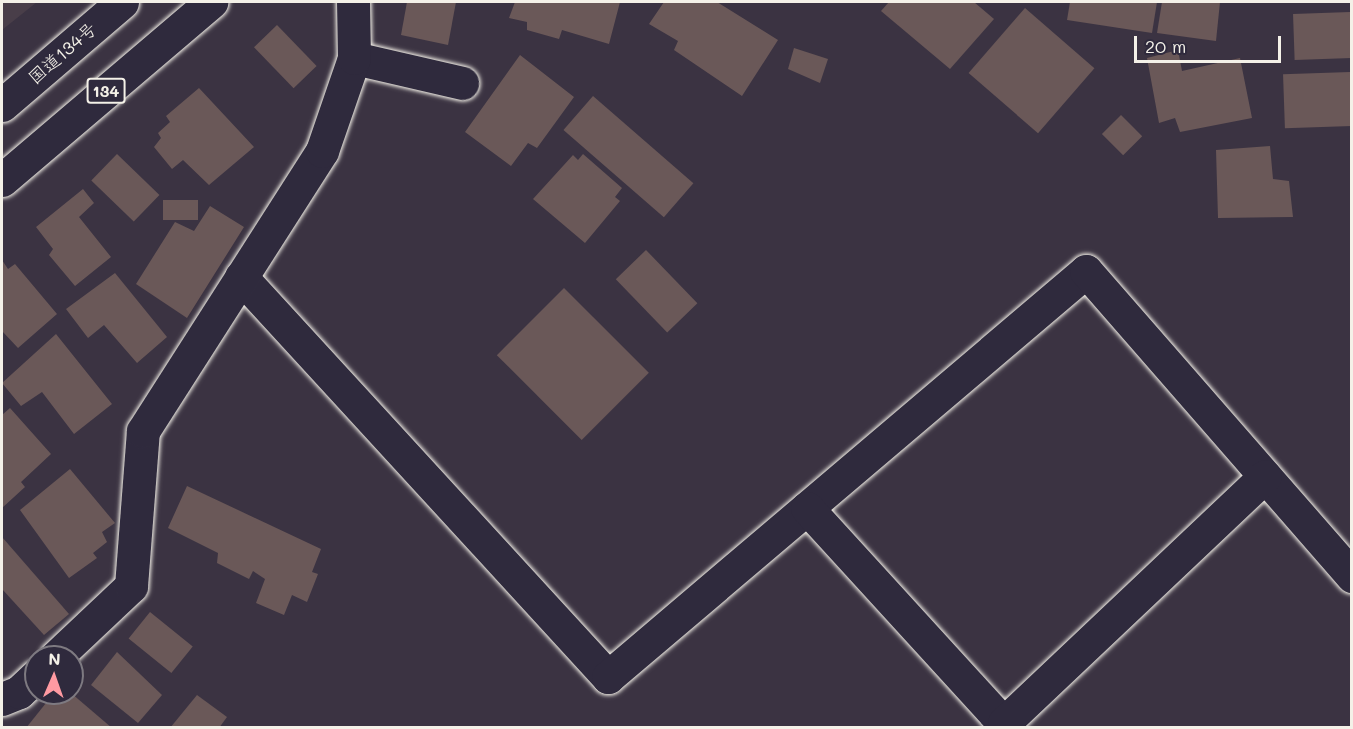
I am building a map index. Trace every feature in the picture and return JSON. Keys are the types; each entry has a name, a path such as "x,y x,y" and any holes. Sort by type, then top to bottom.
{"main road":[{"name":"国道134号","path":"2,105 122,2"},
{"name":"134","path":"2,180 211,2"},
{"path":"69,645 131,586 143,431 322,151 354,58 353,2"},
{"path":"354,58 462,82"},
{"path":"241,277 608,677 1086,271 1352,576"},
{"path":"807,508 1006,725 1265,476"},
{"path":"2,699 19,692 24,687"}],"shaded area":[{"path":"2,2 37,2 2,30"}],"building":[{"path":"407,2 456,2 448,45 401,35"},
{"path":"515,2 620,2 609,44 562,30 559,39 527,30 527,22 509,18"},
{"path":"664,2 717,2 778,40 742,96 674,50 678,41 649,24"},
{"path":"889,2 974,2 994,19 950,69 881,11"},
{"path":"1070,2 1157,2 1152,33 1067,20"},
{"path":"1162,2 1220,2 1216,41 1157,33"},
{"path":"1025,8 1094,68 1038,133 969,73"},
{"path":"1350,12 1352,58 1295,60 1293,14"},
{"path":"277,25 317,66 294,88 254,47"},
{"path":"794,48 828,59 820,83 788,69"},
{"path":"1178,50 1182,71 1240,58 1252,118 1180,132 1175,118 1159,123 1147,58"},
{"path":"520,55 574,97 537,148 528,143 511,166 465,132"},
{"path":"1350,72 1352,126 1285,128 1283,74"},
{"path":"199,88 254,147 209,185 183,160 172,169 154,147 161,138 158,133 170,122 166,116"},
{"path":"593,96 693,183 664,217 563,130"},
{"path":"1121,115 1142,136 1123,155 1102,134"},
{"path":"1270,146 1273,179 1289,181 1293,217 1218,218 1216,150"},
{"path":"117,154 159,195 134,222 91,181"},
{"path":"583,154 622,188 615,197 620,201 585,243 533,199 573,155 578,160"},
{"path":"83,189 94,203 79,217 111,257 75,286 49,255 53,249 36,227"},
{"path":"163,200 198,200 198,220 163,220"},
{"path":"210,206 244,227 187,318 136,284 175,222 194,231"},
{"path":"646,250 697,303 667,332 616,279"},
{"path":"2,260 8,269 15,264 57,314 18,348 2,331"},
{"path":"115,273 167,337 137,363 104,325 88,338 66,309"},
{"path":"564,288 649,373 582,440 497,355"},
{"path":"56,334 112,404 74,434 42,392 21,406 2,383"},
{"path":"10,408 51,454 21,482 25,487 2,508 2,415"},
{"path":"70,469 115,523 102,532 107,542 93,553 97,558 69,578 20,510"},
{"path":"187,486 321,549 312,572 318,574 307,602 292,595 284,615 256,603 265,579 253,571 249,579 217,563 218,553 168,528"},
{"path":"2,537 69,614 44,635 2,589"},
{"path":"150,612 193,647 171,673 129,638"},
{"path":"117,652 162,695 138,723 91,685"},
{"path":"197,695 227,717 219,728 170,728"},
{"path":"84,704 112,728 26,728 44,705"}]}
